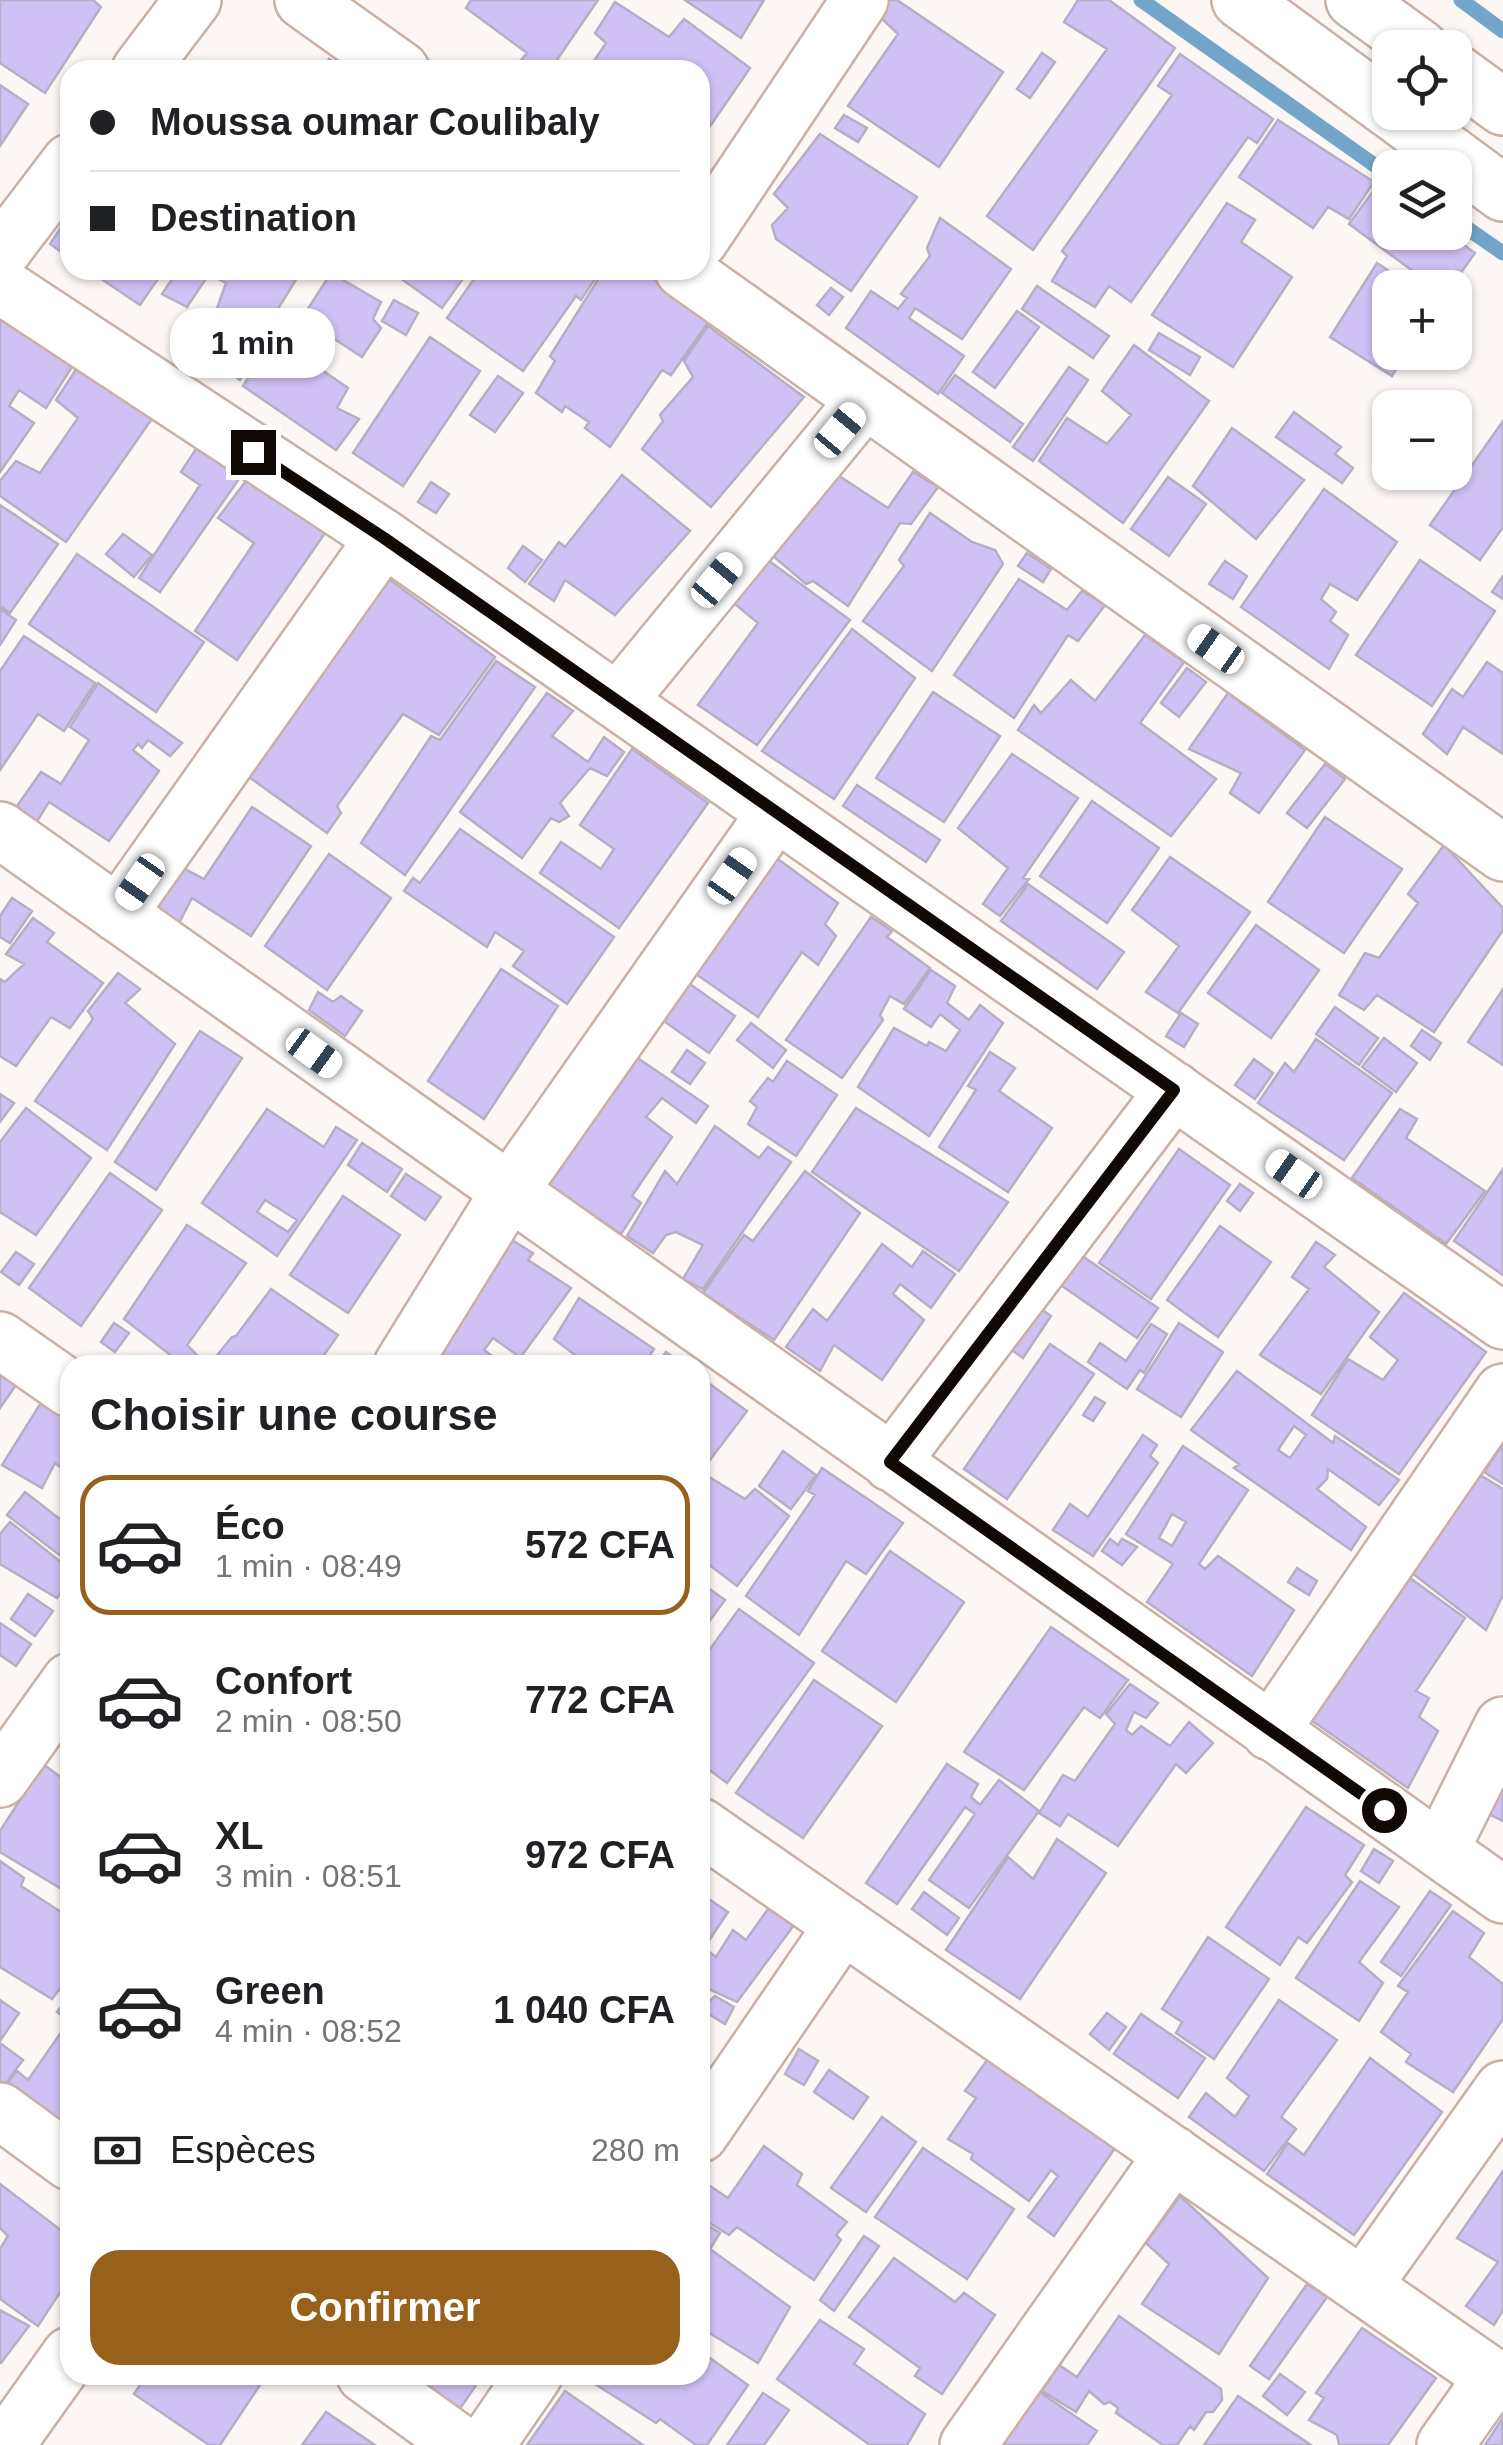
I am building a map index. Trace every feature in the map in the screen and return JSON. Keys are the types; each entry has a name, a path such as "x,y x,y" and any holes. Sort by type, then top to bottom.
{"street":[{"path":"148,60 193,0"},
{"path":"303,0 387,60"},
{"path":"710,225 860,0"},
{"path":"1240,0 1372,96"},
{"path":"1354,0 1395,30"},
{"path":"1472,84 1503,107"},
{"path":"1418,130 1503,193"},
{"path":"0,254 60,175"},
{"path":"697,280 1503,853"},
{"path":"0,285 384,538 1503,1321"},
{"path":"618,701 865,400"},
{"path":"118,914 384,538"},
{"path":"408,1355 509,1192 776,812"},
{"path":"0,830 1503,1895"},
{"path":"890,1462 1174,1090"},
{"path":"0,1340 60,1381"},
{"path":"1270,1732 1503,1392"},
{"path":"0,1779 60,1695"},
{"path":"1442,1849 1503,1724"},
{"path":"710,1833 1498,2380 1445,2445"},
{"path":"710,2119 843,1925"},
{"path":"1364,2286 1503,2089"},
{"path":"0,2112 60,2155"},
{"path":"968,2445 1173,2154"},
{"path":"6,2445 60,2368"},
{"path":"379,2385 462,2445"},
{"path":"486,2445 527,2385"}],"building":[{"path":"0,0 93,0 101,7 66,60 60,60 60,70 45,93 0,63"},
{"path":"471,0 598,0 557,60 521,60 527,53 466,8"},
{"path":"685,0 764,0 741,38"},
{"path":"888,0 897,0 1003,72 939,167 848,106 898,34 877,14"},
{"path":"1078,0 1109,0 1175,48 1033,250 987,216 1107,49 1064,22"},
{"path":"615,2 669,37 684,19 750,68 710,126 710,60 595,60 606,43 595,33"},
{"path":"1042,53 1055,62 1030,98 1017,89"},
{"path":"1180,54 1273,119 1257,143 1248,137 1131,302 1109,286 1095,307 1052,281 1067,256 1062,251 1172,95 1158,86"},
{"path":"0,85 28,104 0,146"},
{"path":"844,115 867,128 858,142 835,128"},
{"path":"1278,120 1372,181 1372,185 1349,219 1328,207 1313,228 1239,177"},
{"path":"820,134 917,197 851,291 776,239 772,225 788,208 774,194"},
{"path":"1372,193 1372,241 1349,224"},
{"path":"1227,203 1255,220 1241,242 1292,277 1233,367 1152,315"},
{"path":"940,218 1011,269 962,339 915,308 909,318 964,356 938,394 846,328 871,291 898,309 907,298 901,294 930,256 927,248"},
{"path":"60,229 60,251 50,244"},
{"path":"1384,250 1475,253 1463,270 1412,270"},
{"path":"1372,271 1372,363 1330,337"},
{"path":"103,280 157,280 140,305"},
{"path":"171,280 205,280 187,307 162,294"},
{"path":"220,280 296,280 250,354 210,328 226,283"},
{"path":"326,280 343,280 381,302 373,319 381,328 362,357 302,318"},
{"path":"403,280 462,280 442,308"},
{"path":"473,280 594,280 581,300 576,296 523,371 447,318"},
{"path":"598,280 655,280 712,317 671,375 662,370 610,447 585,428 589,422 565,406 562,412 536,393 555,361 550,356"},
{"path":"1037,286 1109,336 1093,358 1022,309"},
{"path":"831,288 843,297 829,315 817,305"},
{"path":"394,300 418,313 406,335 382,321"},
{"path":"0,310 75,362 46,408 19,390 9,406 34,423 0,472"},
{"path":"1017,311 1039,327 995,388 973,372"},
{"path":"289,316 332,343 319,362 278,335"},
{"path":"708,326 804,397 711,507 642,449 663,421 660,415 693,377 684,361"},
{"path":"1159,333 1200,357 1190,375 1149,350"},
{"path":"274,337 348,388 337,408 359,419 336,450 243,386"},
{"path":"430,337 480,371 403,486 353,453"},
{"path":"1134,345 1209,401 1123,523 1039,461 1067,418 1107,444 1131,415 1102,391"},
{"path":"227,350 250,365 240,380 217,364"},
{"path":"83,359 158,410 66,542 0,496 0,481 16,461 40,473 78,418 56,400"},
{"path":"1069,367 1088,380 1033,461 1013,447"},
{"path":"955,375 1023,424 1010,442 942,393"},
{"path":"498,376 523,393 495,432 470,415"},
{"path":"1294,412 1341,447 1335,454 1353,468 1342,483 1276,437"},
{"path":"1503,421 1503,527 1480,560 1430,525 1455,490 1472,490 1472,465"},
{"path":"1232,428 1304,480 1256,539 1193,486"},
{"path":"198,446 241,476 160,592 139,578 200,485 181,472"},
{"path":"830,470 888,508 913,472 938,487 911,524 900,523 848,606 813,581 806,584 766,550"},
{"path":"622,475 690,531 615,615 565,580 554,601 529,584 559,542 565,547"},
{"path":"249,477 325,533 237,660 195,631 254,543 218,518"},
{"path":"1168,477 1206,504 1169,556 1131,529"},
{"path":"431,482 449,494 436,513 418,502"},
{"path":"1324,489 1397,542 1357,600 1330,584 1321,599 1336,612 1330,621 1348,635 1329,669 1241,607"},
{"path":"0,505 58,544 10,613 0,606"},
{"path":"930,513 972,542 995,550 1003,564 932,671 863,621 904,566 899,560"},
{"path":"123,534 152,555 134,577 106,554"},
{"path":"523,546 542,560 525,582 508,568"},
{"path":"1027,553 1051,569 1043,582 1018,566"},
{"path":"77,554 204,642 156,712 29,624"},
{"path":"765,558 850,620 757,745 698,705 758,623 729,599"},
{"path":"1420,560 1495,611 1432,706 1356,655"},
{"path":"1225,561 1247,576 1233,599 1209,584"},
{"path":"1503,576 1503,599 1492,592"},
{"path":"386,577 495,657 439,735 403,714 337,806 341,813 327,833 249,777"},
{"path":"1019,579 1067,610 1082,591 1105,605 1078,641 1068,635 1014,718 954,675"},
{"path":"0,609 16,620 0,645"},
{"path":"852,629 915,678 834,799 762,751"},
{"path":"1145,635 1184,662 1140,723 1216,779 1171,836 1018,730 1034,705 1041,713 1071,680 1095,701"},
{"path":"24,636 95,683 64,731 38,714 0,770 0,671"},
{"path":"496,661 535,687 405,875 361,843 431,736 440,740"},
{"path":"1487,662 1503,673 1503,754 1463,727 1447,754 1423,734 1452,689 1463,697"},
{"path":"1187,668 1206,682 1179,717 1161,703"},
{"path":"98,683 182,743 170,756 148,740 142,748 138,744 133,750 159,771 109,841 49,802 36,823 17,806 41,772 61,784 89,740 70,727"},
{"path":"933,692 1000,736 944,822 876,778"},
{"path":"547,693 573,711 552,736 588,762 604,737 624,752 607,776 590,768 560,803 569,816 559,822 551,818 522,858 460,812"},
{"path":"1228,693 1305,750 1259,813 1230,793 1241,773 1189,749"},
{"path":"632,749 708,803 619,928 540,873 561,842 601,869 614,849 580,825"},
{"path":"1012,754 1078,798 1023,878 1029,879 1000,916 983,904 1008,868 958,828"},
{"path":"1325,764 1345,779 1307,828 1287,813"},
{"path":"857,785 940,840 926,862 843,806"},
{"path":"1092,801 1159,848 1107,923 1040,876"},
{"path":"252,807 311,846 251,936 192,898 179,923 155,909 181,867 204,879"},
{"path":"1325,817 1402,869 1344,953 1268,902"},
{"path":"460,829 614,937 567,1004 513,966 524,951 495,932 487,947 404,891 413,878 420,883"},
{"path":"1444,845 1503,908 1503,930 1434,1032 1377,995 1364,1010 1339,995 1365,953 1379,958 1418,903 1408,894"},
{"path":"329,854 391,898 327,990 265,946"},
{"path":"771,854 838,903 825,924 836,936 818,965 802,952 758,1017 690,970"},
{"path":"1170,857 1250,912 1178,1013 1146,992 1179,946 1132,910"},
{"path":"1028,884 1124,952 1097,989 1001,921"},
{"path":"12,898 32,911 10,943 0,937 0,916"},
{"path":"871,917 892,931 887,937 930,968 904,1004 890,996 880,1015 883,1020 842,1078 786,1040"},
{"path":"33,918 54,933 47,942 103,983 70,1028 51,1017 16,1066 0,1056 0,979 5,982 24,964 6,954"},
{"path":"1256,925 1319,970 1271,1038 1208,993"},
{"path":"501,969 558,1006 484,1119 428,1081"},
{"path":"931,970 955,986 947,1003 969,1020 980,1005 1003,1023 929,1136 858,1087 894,1028 927,1046 929,1042 946,1051 960,1030 940,1014 931,1027 904,1009"},
{"path":"118,973 140,989 125,1003 175,1044 107,1150 35,1101 93,1019 88,1011"},
{"path":"687,982 735,1016 709,1053 661,1019"},
{"path":"1503,989 1503,1065 1468,1042"},
{"path":"318,992 333,1002 341,996 362,1011 345,1036 309,1010"},
{"path":"1335,1007 1378,1038 1359,1065 1316,1034"},
{"path":"1181,1013 1198,1024 1184,1047 1166,1036"},
{"path":"751,1023 786,1050 773,1068 737,1040"},
{"path":"1422,1030 1441,1043 1430,1060 1411,1046"},
{"path":"200,1031 242,1058 156,1190 115,1162"},
{"path":"1384,1038 1417,1063 1396,1092 1362,1067"},
{"path":"1316,1039 1392,1093 1344,1160 1258,1103 1285,1063 1294,1072"},
{"path":"626,1050 708,1106 696,1123 662,1098 646,1117 672,1137 632,1196 641,1203 621,1234 539,1178"},
{"path":"687,1050 705,1063 690,1084 672,1072"},
{"path":"990,1052 1015,1068 999,1091 1052,1128 1008,1192 939,1147 976,1090 968,1086"},
{"path":"1254,1059 1273,1073 1255,1099 1235,1085"},
{"path":"787,1061 837,1095 796,1156 748,1124 757,1107 750,1101 768,1078 773,1082"},
{"path":"0,1094 14,1103 0,1122"},
{"path":"26,1108 91,1158 36,1235 0,1212 0,1142"},
{"path":"856,1108 1008,1202 959,1271 812,1172"},
{"path":"267,1109 324,1147 336,1127 357,1140 277,1256 202,1203","holes":["265,1200 297,1220 288,1232 257,1212"]},
{"path":"1400,1109 1417,1119 1406,1138 1485,1191 1446,1244 1352,1178"},
{"path":"715,1126 759,1158 768,1147 791,1162 703,1289 683,1279 703,1245 676,1232 666,1235 653,1253 627,1236 665,1171 677,1184"},
{"path":"362,1143 402,1169 387,1192 348,1165"},
{"path":"1179,1149 1230,1185 1151,1299 1099,1263"},
{"path":"1503,1169 1503,1275 1454,1241"},
{"path":"805,1171 860,1213 774,1340 703,1293 744,1235 753,1241"},
{"path":"110,1173 162,1210 81,1326 29,1288"},
{"path":"406,1174 441,1197 425,1220 391,1196"},
{"path":"1240,1184 1253,1193 1240,1211 1227,1201"},
{"path":"343,1196 400,1235 348,1313 290,1275"},
{"path":"187,1225 246,1263 187,1345 197,1355 170,1355 124,1319"},
{"path":"1220,1226 1271,1262 1218,1337 1167,1300"},
{"path":"507,1237 533,1253 528,1260 571,1288 522,1355 493,1338 484,1350 491,1355 426,1355"},
{"path":"1316,1242 1335,1255 1324,1267 1379,1312 1321,1394 1260,1355 1309,1289 1292,1277"},
{"path":"882,1244 912,1267 923,1251 955,1274 931,1308 900,1284 893,1294 924,1320 882,1380 834,1345 820,1371 786,1347 813,1309 827,1321"},
{"path":"1072,1249 1158,1308 1137,1338 1052,1279"},
{"path":"16,1252 34,1264 19,1285 1,1272"},
{"path":"271,1289 338,1335 324,1355 217,1355"},
{"path":"1404,1293 1486,1352 1399,1474 1312,1415 1348,1359 1383,1380 1398,1360 1370,1337"},
{"path":"579,1298 654,1349 650,1355 575,1355 554,1339"},
{"path":"1034,1304 1051,1316 1023,1358 1006,1346"},
{"path":"114,1323 129,1333 115,1352 101,1342"},
{"path":"1179,1323 1223,1352 1181,1417 1137,1389"},
{"path":"1151,1324 1167,1334 1144,1373 1140,1370 1127,1389 1088,1362 1100,1343 1126,1361"},
{"path":"1050,1344 1094,1374 1007,1499 964,1469"},
{"path":"1237,1371 1333,1443 1335,1436 1399,1480 1379,1505 1328,1469 1327,1479 1317,1489 1366,1527 1351,1550 1234,1468 1239,1464 1191,1430","holes":["1294,1426 1306,1435 1290,1458 1278,1450"]},
{"path":"0,1373 16,1385 0,1408"},
{"path":"710,1384 747,1411 710,1460"},
{"path":"1095,1397 1105,1403 1093,1421 1083,1415"},
{"path":"42,1401 60,1414 60,1467 55,1463 42,1488 2,1465"},
{"path":"1143,1435 1157,1445 1150,1456 1158,1463 1093,1556 1053,1530 1070,1504 1088,1517"},
{"path":"1503,1444 1503,1484 1484,1472"},
{"path":"1183,1446 1248,1490 1199,1564 1205,1569 1218,1556 1294,1610 1252,1676 1147,1602 1173,1564 1126,1534","holes":["1172,1514 1186,1522 1172,1546 1159,1538"]},
{"path":"783,1451 816,1475 791,1509 759,1486"},
{"path":"822,1468 903,1523 866,1574 846,1561 799,1635 746,1596 815,1495 808,1491"},
{"path":"1480,1475 1503,1489 1503,1595 1486,1630 1412,1573"},
{"path":"710,1477 745,1499 755,1489 789,1516 737,1586 710,1566"},
{"path":"25,1492 60,1519 60,1555 7,1515"},
{"path":"10,1522 60,1561 57,1598 0,1564 0,1534"},
{"path":"1110,1539 1118,1545 1122,1539 1137,1547 1122,1565 1102,1551"},
{"path":"890,1551 964,1602 896,1702 822,1651"},
{"path":"1297,1568 1317,1581 1309,1595 1288,1582"},
{"path":"1410,1578 1465,1618 1416,1691 1429,1698 1419,1717 1438,1731 1408,1788 1311,1720"},
{"path":"710,1589 725,1600 710,1620"},
{"path":"28,1594 53,1611 35,1636 11,1619"},
{"path":"739,1609 814,1663 727,1783 710,1770 710,1649"},
{"path":"0,1623 31,1644 16,1666 0,1655"},
{"path":"1051,1627 1128,1680 1100,1718 1084,1707 1024,1790 964,1752"},
{"path":"814,1680 882,1726 803,1838 736,1793"},
{"path":"1130,1684 1158,1703 1146,1718 1134,1712 1126,1730 1132,1735 1141,1726 1170,1746 1189,1722 1213,1743 1186,1773 1176,1764 1118,1846 1068,1814 1060,1826 1039,1813 1063,1775 1075,1781 1115,1724 1106,1714"},
{"path":"43,1764 60,1777 60,1888 0,1852 0,1831"},
{"path":"947,1764 978,1784 971,1797 980,1805 999,1780 1039,1811 969,1908 929,1880 975,1814 965,1807 897,1904 866,1883"},
{"path":"1503,1786 1503,1821 1489,1814"},
{"path":"1306,1807 1364,1845 1345,1875 1352,1882 1307,1943 1298,1937 1280,1965 1226,1927"},
{"path":"1057,1839 1106,1873 1020,1999 946,1950 1008,1857 1033,1879"},
{"path":"1374,1849 1393,1861 1379,1883 1361,1871"},
{"path":"0,1861 24,1878 21,1886 60,1911 60,1988 52,1999 0,1967"},
{"path":"1360,1881 1399,1907 1359,1962 1383,1983 1359,2021 1296,1978"},
{"path":"1430,1891 1451,1905 1401,1976 1381,1962"},
{"path":"924,1892 959,1918 947,1935 912,1909"},
{"path":"710,1900 728,1912 710,1939"},
{"path":"768,1909 794,1925 737,2002 710,1990 710,1952 716,1957 733,1930 746,1940"},
{"path":"1453,1911 1484,1933 1469,1957 1503,1984 1503,2019 1453,2092 1406,2062 1411,2054 1381,2032 1408,1992 1398,1986"},
{"path":"1208,1937 1269,1979 1214,2059 1176,2033 1182,2022 1162,2009"},
{"path":"715,1996 734,2007 725,2024 710,2015 710,2000"},
{"path":"0,2000 19,2013 0,2041"},
{"path":"1279,2000 1337,2040 1281,2117 1296,2129 1264,2171 1189,2117 1206,2093 1235,2117 1249,2096 1227,2078"},
{"path":"1107,2013 1126,2027 1109,2050 1090,2034"},
{"path":"1141,2014 1205,2058 1178,2098 1114,2054"},
{"path":"60,2034 60,2134 0,2093 17,2071 28,2080"},
{"path":"0,2043 23,2060 0,2091"},
{"path":"799,2049 818,2061 804,2085 785,2074"},
{"path":"990,2056 1115,2148 1054,2236 1028,2217 1058,2176 1051,2170 1029,2201 971,2159 973,2154 948,2139 976,2098 965,2091"},
{"path":"1370,2058 1442,2112 1354,2235 1267,2174 1288,2143 1304,2155"},
{"path":"829,2070 868,2097 853,2119 814,2092"},
{"path":"882,2117 916,2142 866,2212 831,2188"},
{"path":"764,2146 802,2174 797,2185 847,2222 836,2235 841,2240 814,2280 737,2227 729,2235 710,2223 710,2186 728,2198"},
{"path":"923,2148 1014,2209 967,2279 875,2217"},
{"path":"1503,2171 1503,2310 1494,2325 1466,2306 1498,2262 1457,2238"},
{"path":"0,2184 60,2229 60,2292 38,2326 0,2299 0,2249 8,2236 0,2228"},
{"path":"1180,2196 1268,2278 1219,2354 1142,2304 1169,2264 1146,2243"},
{"path":"710,2227 720,2233 710,2249"},
{"path":"864,2236 879,2246 834,2311 820,2300"},
{"path":"710,2249 790,2307 758,2363 710,2333"},
{"path":"894,2258 955,2302 964,2293 995,2315 942,2394 915,2376 920,2368 849,2317"},
{"path":"1307,2284 1327,2297 1269,2379 1250,2366"},
{"path":"0,2310 29,2326 1,2363 0,2363"},
{"path":"1119,2316 1221,2389 1222,2400 1213,2412 1206,2412 1194,2430 1190,2426 1177,2445 1163,2445 1116,2413 1118,2408 1110,2402 1104,2404 1089,2391 1076,2412 1042,2391 1059,2365 1077,2377"},
{"path":"820,2320 864,2349 854,2364 925,2414 907,2445 870,2445 777,2379"},
{"path":"1362,2328 1436,2378 1388,2445 1339,2445 1337,2435 1309,2420 1324,2398 1316,2393"},
{"path":"710,2358 748,2385 707,2445 696,2445 660,2419 656,2423 597,2385 710,2385"},
{"path":"1280,2374 1305,2392 1287,2415 1263,2396"},
{"path":"140,2385 260,2385 220,2445 209,2445 134,2394"},
{"path":"425,2385 476,2385 455,2416 421,2391"},
{"path":"1035,2389 1097,2431 1087,2445 998,2445"},
{"path":"565,2391 643,2445 527,2445"},
{"path":"763,2393 789,2410 764,2445 727,2445"},
{"path":"1238,2396 1311,2445 1204,2445"},
{"path":"326,2412 375,2445 302,2445"},
{"path":"1502,2419 1503,2445 1485,2445"}],"waterway":[{"path":"1141,0 1372,163"},
{"path":"1461,0 1503,31"},
{"path":"1472,232 1503,253"}],"route":[{"path":"253,452 384,538 1174,1090 890,1462 1384,1810"}]}
